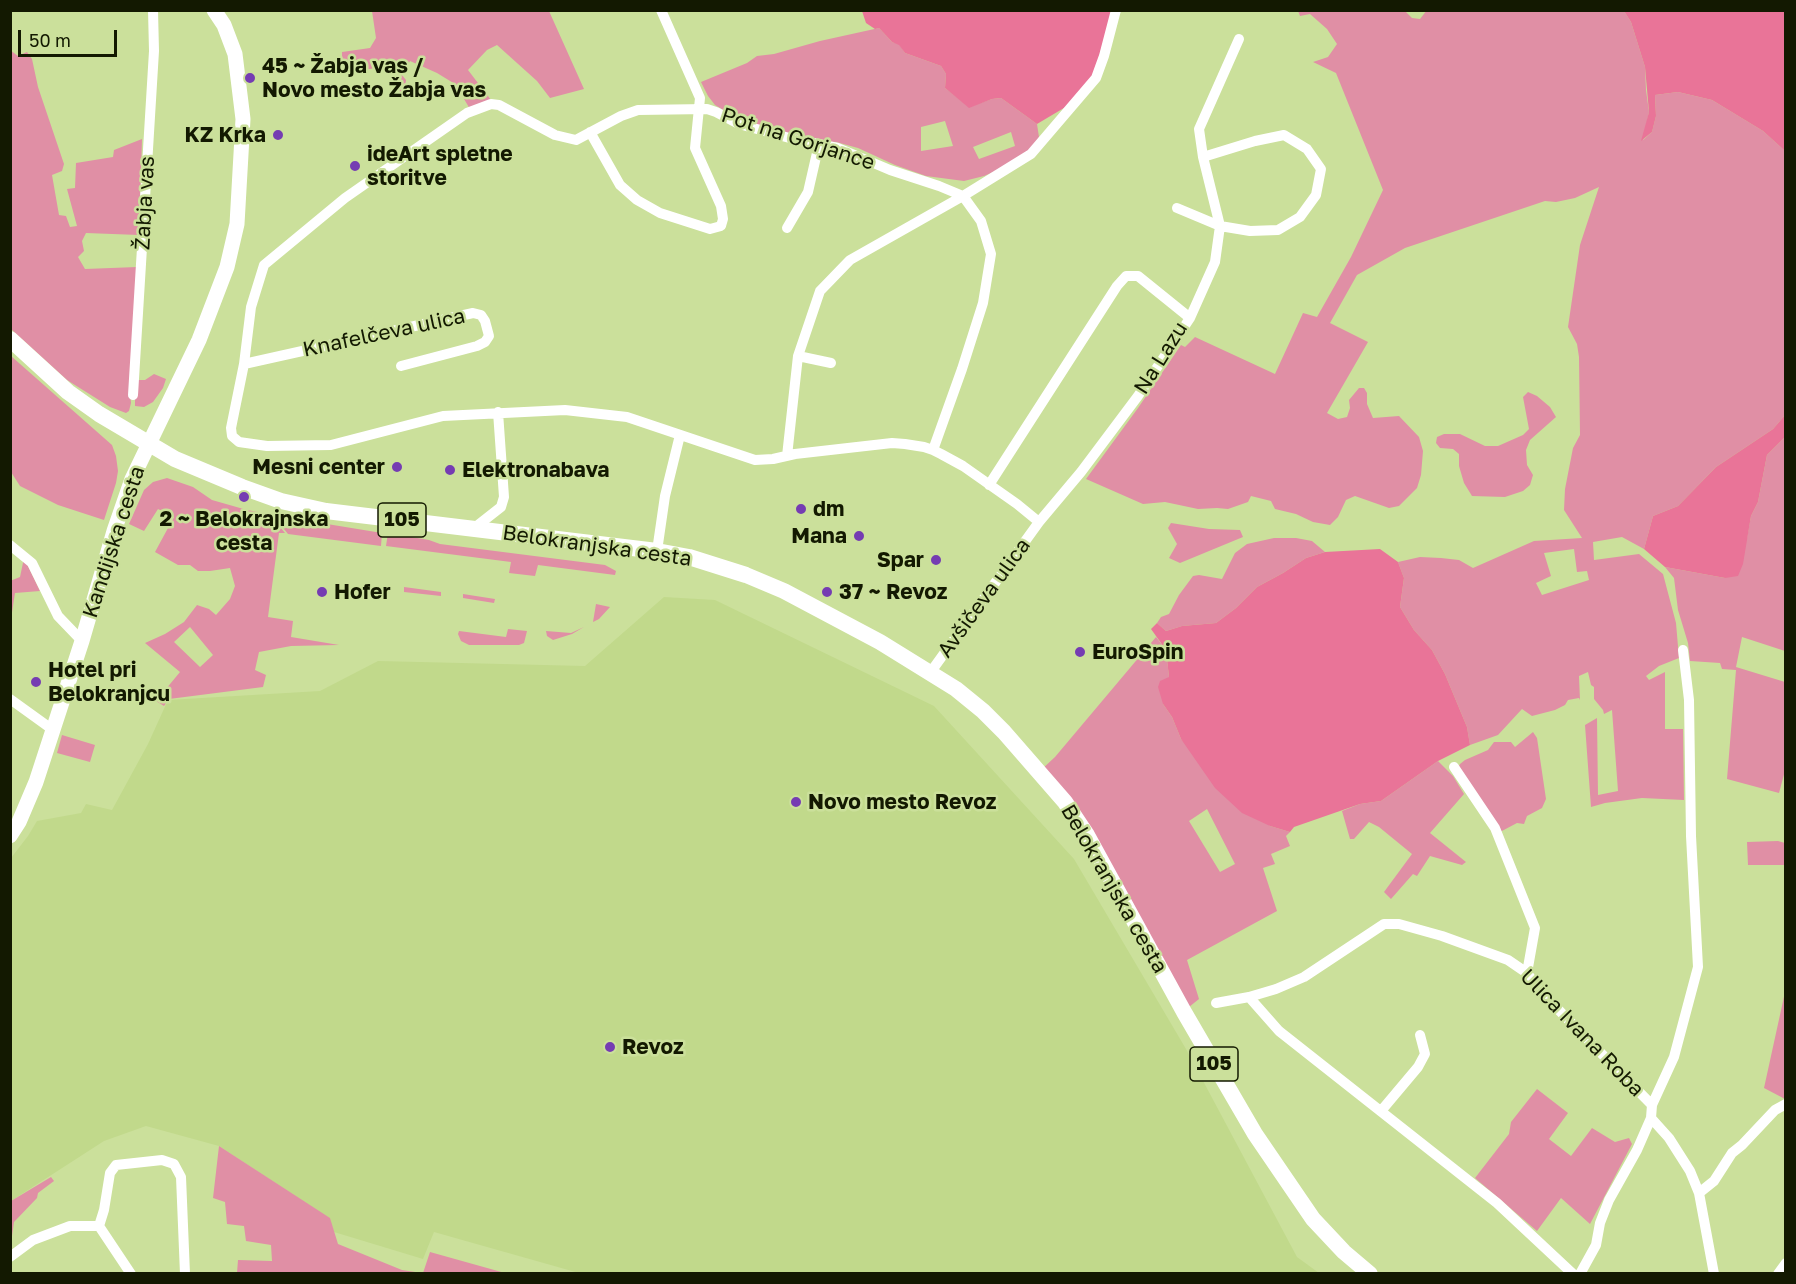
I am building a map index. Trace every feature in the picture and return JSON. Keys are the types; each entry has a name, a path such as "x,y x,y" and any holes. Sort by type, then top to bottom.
{"main road":[{"name":"Kandijska cesta","path":"10,836 19,822 36,782 132,479 199,340 227,267 237,224 243,119 236,54 224,25 214,10"},
{"name":"105","path":"10,339 68,392 148,445"},
{"name":"Belokranjska cesta","path":"148,445 203,472 281,501 326,511 657,551 689,557 746,575 783,591 852,626 956,689 1004,732 1065,802 1087,835 1184,1012 1255,1134 1313,1219 1344,1252 1370,1274"}],"street":[{"name":"Žabja vas","path":"133,394 154,51 153,10"},
{"name":"Pot na Gorjance","path":"661,10 700,98 700,110"},
{"path":"787,456 798,356 820,291 850,260 963,196 1031,154 1096,78 1116,10"},
{"path":"1190,318 1215,262 1220,226 1203,157 1199,129 1239,39"},
{"name":"Pot na Gorjance","path":"243,364 252,307 264,265 345,198 467,113 491,104 499,105 555,135 576,140 638,110 668,108 716,112 739,124 793,140 838,148 890,170 963,196"},
{"path":"591,132 620,185 637,200 660,213 710,229 721,226 723,219 721,206 695,148 700,110"},
{"path":"1177,208 1220,226 1250,231 1278,230 1300,217 1316,195 1321,169 1307,149 1284,135 1255,141 1203,157"},
{"path":"787,228 808,192 819,144"},
{"path":"933,450 979,314 991,254 981,221 963,196"},
{"name":"Na Lazu","path":"989,484 1053,388 1117,285 1126,276 1138,276 1190,318 1138,396 1081,472 1039,522"},
{"name":"Knafelčeva ulica","path":"243,364 473,313 481,315 485,321 489,336 485,342 401,366"},
{"path":"798,356 831,363"},
{"path":"243,364 231,428 232,436 239,442 267,446 331,445 443,416 565,410 599,412 638,420 755,460 892,443 924,447 963,466 1039,522"},
{"path":"473,529 501,507 504,497 498,412"},
{"path":"657,551 665,496 680,435"},
{"name":"Avšičeva ulica","path":"930,673 1039,522"},
{"name":"Kandijska cesta","path":"10,545 32,563 58,616 82,641"},
{"name":"Ulica Ivana Roba","path":"1580,1274 1596,1245 1600,1223 1609,1200 1637,1150 1651,1118 1652,1105 1674,1058 1698,967 1691,836 1689,700 1683,650"},
{"path":"10,699 53,730"},
{"path":"1454,767 1495,828 1535,928 1527,973"},
{"name":"Ulica Ivana Roba","path":"1216,1003 1249,997 1304,977 1384,924 1399,924 1442,936 1508,960 1527,973 1541,992 1652,1105"},
{"path":"1249,997 1279,1031 1497,1203 1573,1274"},
{"path":"1381,1111 1418,1067 1425,1054 1420,1035"},
{"path":"1699,1193 1714,1181 1732,1153 1775,1110 1785,1104"},
{"name":"Ulica Ivana Roba","path":"1651,1118 1669,1138 1690,1171 1699,1193 1714,1274"},
{"path":"99,1226 110,1173 116,1165 162,1160 174,1164 181,1177 185,1274"},
{"path":"10,1257 33,1240 70,1226 99,1226"},
{"path":"99,1226 131,1274"},
{"path":"1778,1274 1785,1263"}],"shaded area":[{"path":"1427,10 1624,11 1631,22 1645,67 1649,112 1643,140 1652,132 1656,116 1655,95 1678,92 1712,100 1763,131 1785,151 1785,415 1773,429 1716,467 1678,506 1653,516 1644,549 1622,537 1593,542 1594,560 1639,554 1663,574 1676,623 1679,658 1659,666 1646,676 1649,680 1665,672 1665,729 1683,729 1684,800 1642,798 1591,807 1585,725 1597,718 1598,795 1618,791 1612,710 1604,714 1594,699 1594,687 1591,685 1588,672 1579,676 1580,700 1579,698 1568,700 1565,705 1555,710 1532,716 1522,709 1498,735 1470,745 1467,727 1445,674 1432,650 1414,630 1400,607 1404,578 1398,562 1420,557 1441,558 1459,560 1473,568 1534,541 1582,538 1564,510 1565,489 1573,448 1580,435 1579,357 1577,344 1568,327 1580,245 1599,187 1575,198 1556,202 1545,201 1405,248 1357,275 1330,323 1368,342 1327,413 1338,419 1347,417 1350,408 1349,400 1359,388 1364,388 1373,418 1399,416 1419,437 1423,451 1421,475 1417,488 1399,506 1389,508 1355,496 1346,500 1338,517 1330,525 1313,522 1296,514 1275,509 1271,501 1251,496 1248,502 1228,509 1198,509 1165,502 1143,504 1086,479 1181,345 1185,347 1195,337 1275,374 1303,313 1317,317 1351,257 1383,190 1336,73 1313,62 1328,57 1337,44 1327,29 1310,14 1300,16 1298,11 1405,11 1412,18 1420,19","holes":["1574,549 1577,572 1587,571 1589,580 1542,595 1536,583 1551,576 1544,553"]},
{"path":"372,11 549,11 584,89 550,98 537,81 497,45 487,50 468,70 491,100 470,109 455,84 410,61 402,75 406,80 404,96 391,94 390,69 381,67 342,68 342,52 370,48 376,38"},
{"path":"862,11 1112,11 1093,78 1074,102 1037,124 1001,98 969,108 945,88 946,74 941,66 905,53 879,28 875,29 866,23"},
{"path":"1624,11 1785,11 1785,151 1763,131 1712,100 1678,92 1655,95 1656,116 1652,132 1641,141 1649,112 1645,67 1631,22"},
{"path":"879,28 892,42 899,44 905,53 941,66 946,74 945,88 969,107 1001,98 1037,124 1039,137 1031,149 1003,168 984,176 964,181 926,176 858,148 836,142 819,141 737,118 715,105 701,82 747,63 757,56 774,54","holes":["945,121 953,146 921,151 921,127","1011,132 1015,146 979,159 973,147"]},
{"path":"10,50 18,56 27,52 32,59 38,87 64,164 62,171 52,175 59,215 66,216 70,227 77,226 67,189 75,188 76,163 113,157 114,150 142,139 139,235 86,233 82,241 84,251 78,257 85,269 137,267 131,403 126,413 110,407 67,380 11,329"},
{"path":"11,356 112,445 118,471 104,520 58,505 20,486 11,472"},
{"path":"154,374 166,379 163,388 153,402 144,407 135,406 135,380 145,380"},
{"path":"1528,392 1550,407 1556,417 1530,440 1526,450 1527,465 1533,475 1530,485 1523,491 1505,497 1472,496 1464,483 1459,466 1459,454 1453,449 1440,448 1436,443 1437,437 1444,434 1460,434 1485,446 1498,446 1523,435 1529,429 1523,397"},
{"path":"1785,415 1785,437 1767,455 1758,502 1751,516 1743,564 1738,576 1725,578 1665,567 1644,549 1653,516 1678,506 1716,467 1773,429"},
{"path":"1785,437 1785,651 1742,637 1736,667 1785,682 1786,767 1779,793 1727,779 1736,670 1722,669 1720,663 1690,661 1688,643 1678,610 1674,578 1665,567 1725,578 1747,538 1751,516 1758,502 1767,455"},
{"path":"167,478 193,487 212,500 269,514 285,533 279,533 268,617 293,621 291,637 339,645 291,646 259,652 255,670 266,675 263,687 169,699 164,706 156,701 180,672 145,643 184,622 197,605 209,609 216,615 230,599 235,586 230,568 198,571 190,565 178,565 155,552 174,517 158,509 144,531 129,524 144,490 153,482","holes":["190,627 213,655 200,667 174,642"]},
{"path":"272,514 284,514 382,533 381,546 288,534"},
{"path":"1171,523 1209,529 1240,530 1243,537 1180,563 1169,558 1177,544 1168,528"},
{"path":"388,533 440,544 605,565 616,571 615,575 538,565 535,576 509,573 511,562 386,546"},
{"path":"1274,538 1312,541 1325,552 1306,558 1257,587 1236,608 1216,623 1182,626 1166,631 1157,623 1161,617 1169,614 1193,576 1222,579 1235,553 1247,544"},
{"path":"1380,549 1398,562 1404,578 1400,607 1414,630 1432,650 1445,674 1467,727 1470,745 1438,761 1381,801 1360,804 1294,827 1290,832 1270,826 1242,813 1215,788 1181,739 1172,717 1163,704 1158,687 1160,681 1169,677 1166,650 1151,629 1157,623 1166,631 1182,626 1216,623 1236,608 1257,587 1306,558 1325,552"},
{"path":"24,558 40,591 15,593 11,619 10,581 20,577"},
{"path":"404,587 441,592 441,596 404,592"},
{"path":"463,594 495,599 494,603 463,598"},
{"name":"Revoz","path":"664,597 715,600 934,706 1074,859 1186,1049 1297,1257 1319,1273 579,1273 434,1232 423,1259 334,1232 329,1218 219,1146 146,1126 104,1141 11,1201 11,858 37,821 81,813 86,804 112,810 148,744 168,700 320,691 378,661 585,666"},
{"path":"596,604 610,607 593,622"},
{"path":"584,627 572,634 553,640 547,636 546,631 571,633"},
{"path":"508,629 527,631 524,643 519,645 469,645 461,641 458,634 459,631 506,637"},
{"path":"1156,637 1166,650 1169,677 1163,704 1172,717 1181,739 1270,826 1290,832 1286,836 1290,846 1271,854 1275,864 1263,868 1277,911 1187,960 1199,999 1189,1007 1041,770 1055,757","holes":["1207,809 1235,864 1220,872 1189,821"]},
{"path":"1533,732 1537,738 1546,799 1542,808 1527,816 1524,824 1517,823 1500,832 1458,768 1465,760 1488,750 1494,742 1511,742 1515,747"},
{"path":"62,735 95,745 90,762 57,753"},
{"path":"1438,761 1453,776 1464,794 1430,833 1466,862 1462,865 1430,856 1417,876 1413,874 1391,899 1384,892 1412,854 1379,827 1369,822 1354,839 1350,839 1342,811 1360,804 1381,801"},
{"path":"1778,841 1785,843 1785,865 1748,865 1747,842"},
{"path":"1785,992 1785,1099 1764,1088"},
{"path":"1537,1089 1568,1113 1549,1139 1571,1156 1592,1128 1615,1142 1629,1138 1632,1144 1590,1224 1561,1198 1537,1231 1475,1178 1509,1134 1511,1122"},
{"path":"219,1146 330,1218 338,1244 402,1270 422,1273 237,1273 238,1260 272,1261 271,1245 246,1241 244,1226 227,1224 225,1202 213,1198"},
{"path":"51,1177 54,1181 38,1193 37,1198 14,1222 11,1243 11,1201"},
{"path":"430,1252 505,1273 423,1273"}],"place":[{"name":"45 ~ Žabja vas / Novo mesto Žabja vas","path":"250,78"},
{"name":"KZ Krka","path":"278,135"},
{"name":"ideArt spletne storitve","path":"355,166"},
{"name":"Mesni center","path":"397,467"},
{"name":"Elektronabava","path":"450,470"},
{"name":"2 ~ Belokrajnska cesta","path":"244,497"},
{"name":"dm","path":"801,509"},
{"name":"Mana","path":"859,536"},
{"name":"Spar","path":"936,560"},
{"name":"Hofer","path":"322,592"},
{"name":"37 ~ Revoz","path":"827,592"},
{"name":"EuroSpin","path":"1080,652"},
{"name":"Hotel pri Belokranjcu","path":"36,682"},
{"name":"Novo mesto Revoz","path":"796,802"},
{"name":"Revoz","path":"610,1047"}]}
